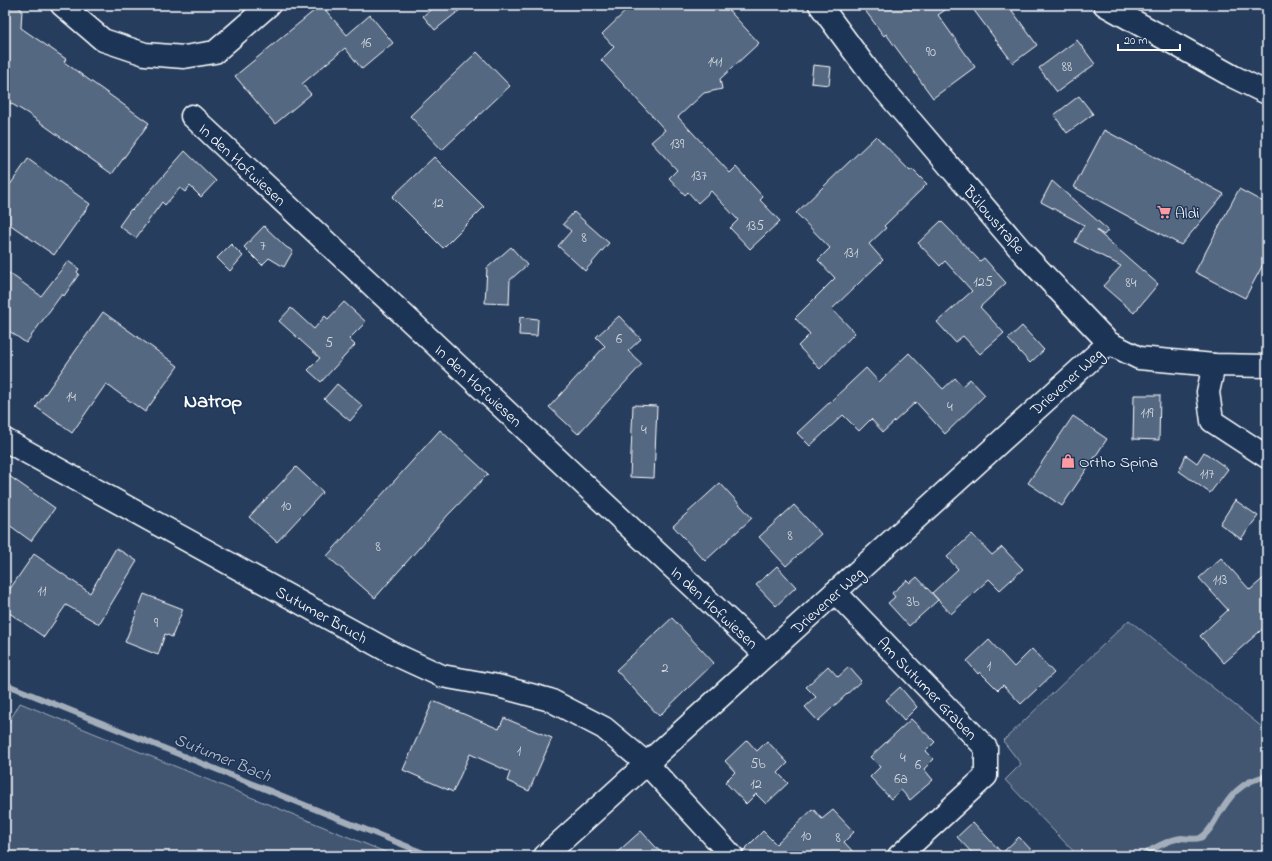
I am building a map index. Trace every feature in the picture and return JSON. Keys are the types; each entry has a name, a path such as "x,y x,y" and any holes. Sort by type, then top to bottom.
{"street":[{"path":"62,5 103,40 145,54 184,57 215,52 269,5"},
{"name":"Bülowstraße","path":"820,5 870,73 1021,250 1108,343 1139,358 1214,365 1267,366"},
{"path":"1105,5 1234,77 1267,93"},
{"name":"In den Hofwiesen","path":"192,116 766,655"},
{"name":"Drievener Weg","path":"545,856 1108,343"},
{"path":"1214,365 1208,392 1212,421 1267,457"},
{"name":"Sutumer Bruch","path":"5,440 392,653 442,676 498,686 550,700 604,728 646,764"},
{"name":"Am Sutumer Graben","path":"835,592 986,748 986,776 899,856"},
{"path":"646,764 732,856"}],"shaded area":[{"path":"1129,620 1267,731 1267,856 1078,856 1005,780 1021,764 1003,741"},
{"path":"20,703 395,856 5,856 5,729"}],"building":[{"path":"5,5 16,5 22,10 21,28 66,59 64,62 149,123 112,174 27,113 5,100"},
{"path":"321,5 347,35 370,15 393,43 362,69 345,48 302,84 311,94 275,124 235,76"},
{"path":"436,5 466,5 435,30 423,16"},
{"path":"632,5 724,5 759,43 720,79 722,89 704,93 678,117 730,173 736,167 763,197 760,200 780,221 750,249 730,228 738,220 711,191 698,203 688,192 685,195 669,178 677,170 651,142 665,130 601,60 614,47 602,34"},
{"path":"861,5 952,5 938,15 975,67 933,98 886,34 884,36"},
{"path":"970,5 1008,5 1037,45 1013,63"},
{"path":"1077,40 1095,64 1057,92 1039,68"},
{"path":"477,52 510,86 442,150 410,116"},
{"path":"813,65 831,67 829,85 811,83"},
{"path":"1079,96 1093,114 1067,133 1054,115"},
{"path":"1104,130 1224,194 1181,245 1074,187"},
{"path":"876,136 910,171 912,169 927,184 884,226 886,228 869,244 883,260 832,309 855,333 820,369 798,346 810,334 795,318 835,278 818,260 830,248 796,213"},
{"path":"185,151 216,181 201,197 190,186 185,192 180,188 165,205 162,202 136,238 119,226 131,209 132,210 150,191"},
{"path":"434,157 484,207 443,248 392,197"},
{"path":"28,159 90,204 54,255 5,221 5,192"},
{"path":"1052,181 1108,230 1104,235 1096,230 1158,284 1134,313 1103,286 1121,266 1075,242 1084,225 1041,202"},
{"path":"1239,189 1267,204 1267,257 1245,298 1195,272"},
{"path":"574,212 609,243 585,271 558,246 571,231 563,224"},
{"path":"941,221 980,261 984,258 1006,283 980,307 1004,333 980,354 963,336 955,342 937,322 972,291 945,261 940,266 918,243"},
{"path":"264,226 286,247 293,251 284,267 269,258 262,265 244,247"},
{"path":"231,244 243,256 230,271 217,258"},
{"path":"511,247 527,265 510,280 509,304 485,303 487,268"},
{"path":"68,261 79,269 77,272 79,274 64,296 62,294 26,343 5,328 5,270 41,296"},
{"path":"344,302 366,322 349,339 355,345 321,382 308,370 320,358 279,321 291,308 314,329 325,316 328,319"},
{"path":"103,312 178,366 145,412 106,384 72,433 36,407"},
{"path":"619,316 641,339 628,351 642,364 578,434 549,407 605,346 596,337"},
{"path":"520,317 538,319 537,336 519,335"},
{"path":"1022,326 1044,350 1030,363 1008,339"},
{"path":"909,353 943,389 955,378 962,386 970,379 985,395 945,434 916,402 883,432 871,419 859,431 843,415 810,446 797,433 866,368 879,382"},
{"path":"337,384 363,406 350,421 324,399"},
{"path":"1134,395 1160,395 1159,440 1133,439"},
{"path":"633,405 657,406 654,478 630,477"},
{"name":"Ortho Spina","path":"1073,416 1107,439 1062,506 1028,483"},
{"path":"440,430 488,474 448,515 375,598 327,556"},
{"path":"1204,452 1228,469 1210,493 1179,471 1186,455 1197,463"},
{"path":"296,467 323,492 277,542 249,517"},
{"path":"5,473 55,508 31,541 5,522"},
{"path":"720,483 752,518 705,561 673,526"},
{"path":"1235,500 1258,516 1241,539 1220,524"},
{"path":"794,505 821,534 786,566 759,537"},
{"path":"972,534 992,555 1002,547 1023,569 1000,590 989,579 951,614 932,593 958,569 947,557"},
{"path":"116,548 137,561 99,624 66,605 44,637 5,610 5,596 34,554 90,593"},
{"path":"1221,558 1250,590 1267,575 1267,625 1224,663 1200,636 1228,610 1199,578"},
{"path":"777,566 796,587 776,606 756,585"},
{"path":"917,577 938,600 909,626 888,603 895,597 892,593 907,580 910,583"},
{"path":"144,594 183,609 172,637 165,634 158,655 125,642"},
{"path":"672,618 714,663 659,716 616,670"},
{"path":"989,640 1014,667 1032,649 1054,673 1021,704 1003,685 998,690 980,672 978,674 967,661"},
{"path":"828,666 838,677 849,667 861,681 818,721 805,707 816,697 806,687"},
{"path":"900,687 917,707 904,720 886,700"},
{"path":"433,701 499,729 504,718 552,738 529,791 507,781 510,772 470,754 453,792 403,770"},
{"path":"911,719 935,742 926,751 934,759 924,769 933,780 910,800 901,790 891,799 870,777 880,767 870,757"},
{"path":"747,740 757,751 767,741 788,763 778,773 788,783 766,804 756,794 746,804 725,782 735,772 725,761"},
{"path":"813,809 822,819 833,810 854,832 844,842 857,856 744,856 743,851 763,831 776,844"},
{"path":"973,822 1002,853 1019,837 1037,856 975,856 957,837"},
{"path":"641,831 664,856 613,856"}],"waterway":[{"name":"Sutumer Bach","path":"5,684 431,856"},
{"name":"Sutumer Bach","path":"1143,856 1166,842 1181,838 1198,839 1203,837 1236,791 1249,782 1267,776"}],"place":[{"name":"Aldi","path":"1164,212"},
{"name":"Ortho Spina","path":"1068,461"}],"district":[{"name":"Natrop","path":"213,400"}]}
